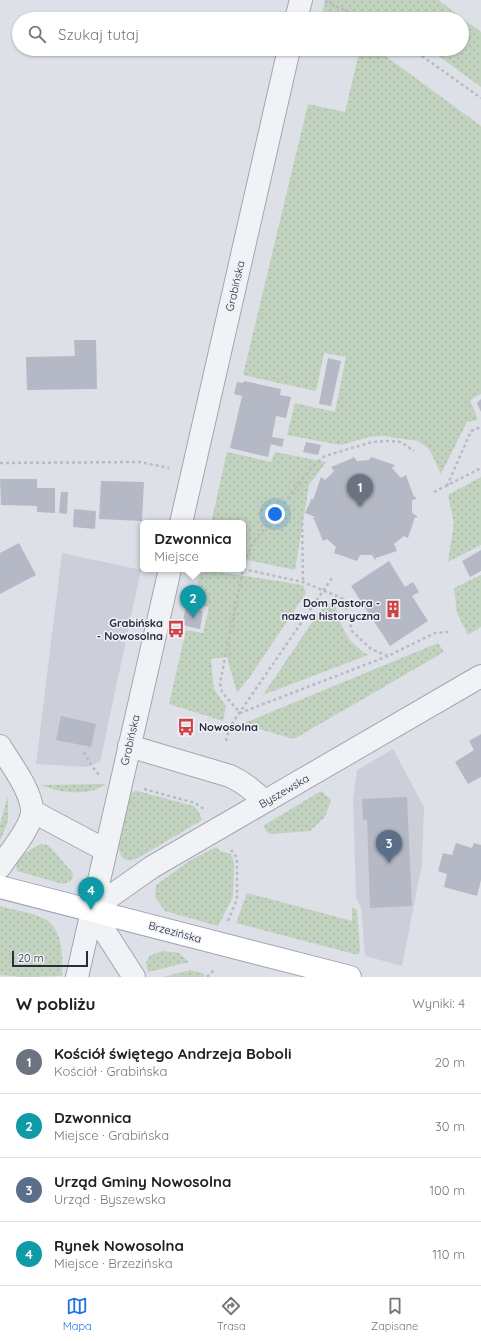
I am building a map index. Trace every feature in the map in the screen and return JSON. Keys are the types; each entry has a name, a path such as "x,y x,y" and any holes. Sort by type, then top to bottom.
{"main road":[{"name":"Brzezińska","path":"0,887 336,975"}],"street":[{"path":"298,12 301,0"},
{"name":"Grabińska","path":"182,520 288,56"},
{"name":"Grabińska","path":"76,977 169,572"},
{"name":"Byszewska","path":"91,910 152,868 481,676"},
{"path":"0,746 26,790 32,811 21,836 0,867"},
{"path":"129,746 230,776 244,783 255,791 264,802"},
{"path":"32,811 105,850"},
{"path":"91,910 134,977"}],"path":[{"path":"323,0 348,12"},
{"path":"422,56 481,98"},
{"path":"446,486 471,431 481,426"},
{"path":"246,560 253,543 313,466 325,456 372,442 388,441 401,442 414,451"},
{"path":"0,463 140,462 192,473"},
{"path":"434,492 481,468"},
{"path":"302,517 303,582"},
{"path":"246,570 303,582 324,589 344,599 352,631 371,649 388,656"},
{"path":"240,713 222,692 220,683 242,572"},
{"path":"226,741 229,728 332,578"},
{"path":"240,713 388,656 435,632 449,632"},
{"path":"84,752 91,765 104,780"},
{"path":"138,787 195,803 205,810"},
{"path":"228,923 237,899 237,858 229,849"},
{"path":"207,977 215,969"}],"shaded area":[{"path":"62,553 140,570 100,762 86,767 36,764"},
{"path":"393,749 424,807 422,864 402,966 365,956 361,907 356,897 353,799 357,770"}],"green space":[{"path":"325,0 438,0 454,12 322,12"},
{"path":"469,23 481,32 481,87 439,56 469,56"},
{"path":"358,56 386,56 481,126 481,394 470,400 478,420 467,422 441,474 429,449 418,441 382,436 369,437 341,445 287,435 295,403 335,412 346,357 324,353 316,391 243,375 308,104 345,112"},
{"path":"227,452 271,462 275,452 326,462 309,485 295,570 246,560 246,520 212,520"},
{"path":"481,477 481,545 448,562 454,523 448,495"},
{"path":"200,572 220,572 303,585 306,593 249,678 237,693 227,657 211,659 214,689 226,706 223,721 169,704 186,630 203,633 209,607 194,602"},
{"path":"481,575 481,627 468,635 457,613 454,588"},
{"path":"329,603 335,605 346,634 360,650 368,655 263,695 317,615"},
{"path":"438,643 444,652 294,739 242,724"},
{"path":"106,784 91,791 83,792 65,792 41,785"},
{"path":"137,791 194,806 199,812 202,820 138,858 127,860 121,856 119,836 129,792"},
{"path":"321,791 331,800 325,817 310,831 272,834 268,833 263,826"},
{"path":"8,796 8,821 0,841 0,824"},
{"path":"41,844 48,845 72,872 73,876 71,881 63,884 17,871 16,866 20,857"},
{"path":"216,847 220,851 231,854 234,862 233,897 218,926 165,911 155,897 156,885 189,861"},
{"path":"247,893 352,921 352,907 357,910 360,951 358,955 236,923"},
{"path":"0,906 38,916 48,921 53,926 57,932 61,946 62,976 23,977 0,975"},
{"path":"163,951 179,953 189,962 148,972 146,963 149,956"},
{"path":"190,970 205,974 204,977 163,977"}],"building":[{"path":"74,340 96,340 97,389 27,390 26,357 75,356"},
{"path":"328,358 341,361 331,406 319,404"},
{"path":"244,381 281,389 280,395 291,397 286,418 276,416 272,437 284,439 282,447 271,444 268,457 230,448 242,396 234,394 237,382 243,383"},
{"path":"481,399 481,412 477,403"},
{"path":"306,442 321,445 318,455 303,452"},
{"path":"353,456 357,461 369,460 371,457 395,465 392,468 401,478 406,475 414,497 416,497 416,499 412,500 412,513 417,516 417,518 415,517 408,538 404,536 394,544 397,551 376,558 375,560 372,555 360,555 357,561 334,553 336,547 327,539 323,541 314,519 312,519 315,517 305,513 312,498 313,500 321,477 325,480 334,471 331,467 353,458"},
{"path":"0,479 37,479 37,488 55,488 55,513 37,512 37,506 1,505"},
{"path":"101,481 144,482 142,520 99,519"},
{"path":"61,492 68,492 67,514 59,513"},
{"path":"74,509 96,511 95,529 73,527"},
{"path":"19,543 36,575 0,594 0,553"},
{"path":"481,550 481,571 470,577 462,561"},
{"name":"Dom Pastora - nazwa historyczna","path":"389,561 405,587 413,582 419,592 412,596 428,621 390,646 351,586"},
{"path":"186,607 203,611 200,629 182,625"},
{"path":"61,716 96,724 91,747 56,740"},
{"path":"481,734 481,777 468,784 455,762 474,750 469,741"},
{"path":"407,797 412,906 370,908 367,820 363,820 362,799"},
{"path":"456,843 472,848 474,843 481,845 481,880 477,896 444,887 447,874 438,871 443,853 452,855"}],"place":[{"name":"Kościół świętego Andrzeja Boboli","path":"360,507"},
{"name":"Dom Pastora - nazwa historyczna","path":"393,609"},
{"name":"Dzwonnica","path":"193,618"},
{"name":"Grabińska - Nowosolna","path":"176,629"},
{"name":"Nowosolna","path":"186,727"},
{"name":"Urząd Gminy Nowosolna","path":"389,863"},
{"name":"Rynek Nowosolna","path":"91,910"}]}
